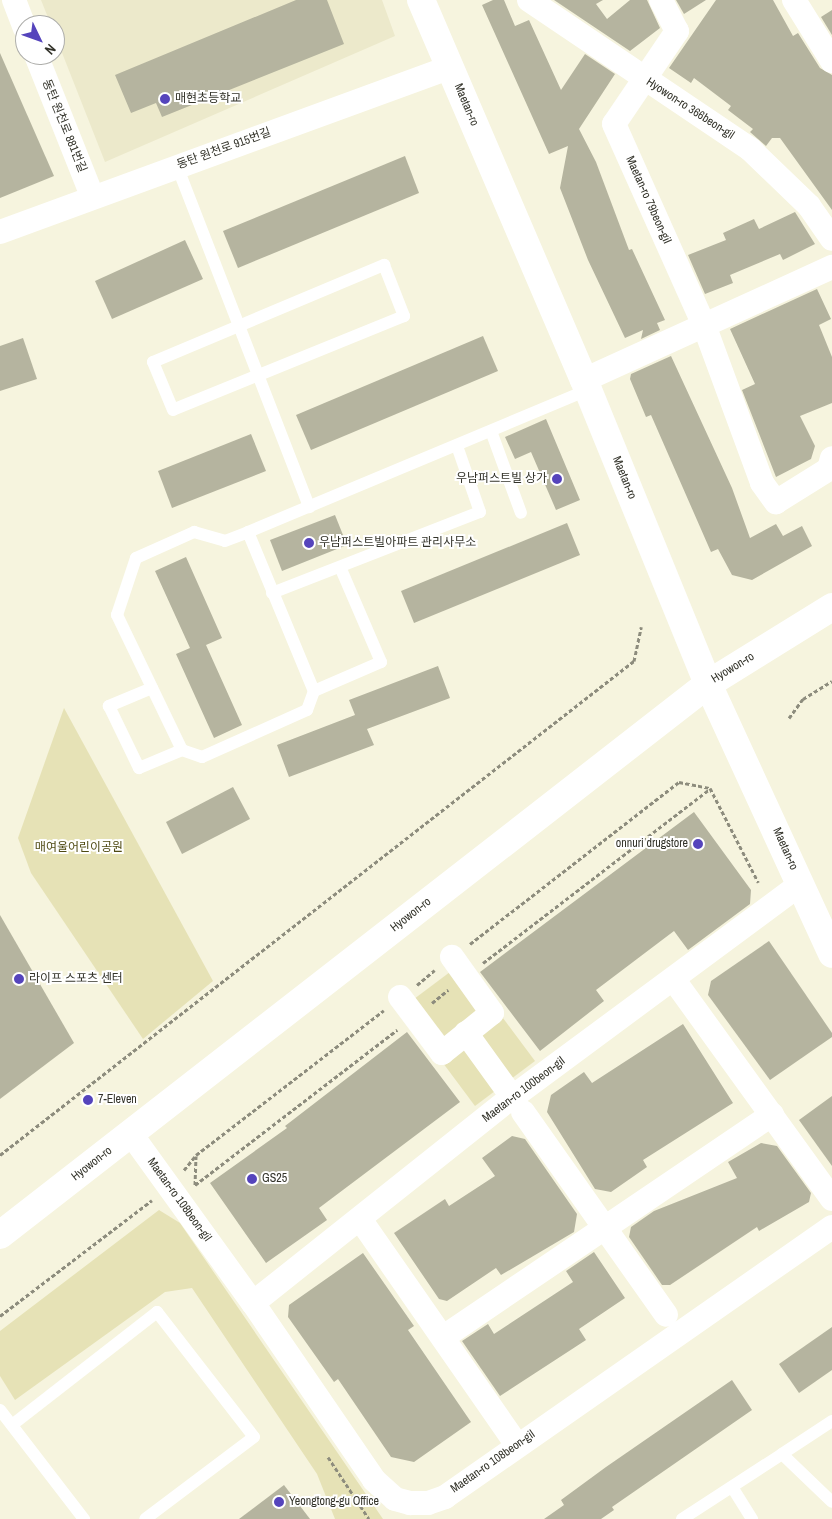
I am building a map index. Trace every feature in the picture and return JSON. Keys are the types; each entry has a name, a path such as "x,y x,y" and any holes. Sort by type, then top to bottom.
{"street":[{"path":"14,0 20,15"},
{"name":"Maetan-ro","path":"420,0 586,386 708,684 832,954"},
{"name":"Hyowon-ro 366beon-gil","path":"529,0 750,149 809,206 832,239"},
{"path":"644,79 677,31 661,0"},
{"path":"794,0 832,61"},
{"name":"동탄 원천로 881번길","path":"40,65 92,196"},
{"name":"동탄 원천로 915번길","path":"0,232 92,196 450,67"},
{"name":"Maetan-ro 79beon-gil","path":"644,79 614,124 704,325 762,483 776,502 829,468 832,458"},
{"path":"586,386 704,325 832,267"},
{"name":"Hyowon-ro","path":"0,1235 708,684 832,607"},
{"name":"Maetan-ro 100beon-gil","path":"253,1303 512,1097 674,980 801,884"},
{"path":"400,997 442,1053 492,1013 452,957"},
{"path":"674,980 832,1199"},
{"path":"466,1033 505,1086"},
{"path":"523,1112 666,1315"},
{"path":"444,1336 772,1115"},
{"name":"Maetan-ro 108beon-gil","path":"131,1134 253,1303 382,1490 395,1499 428,1503 445,1497 832,1227"},
{"path":"360,1219 444,1336 517,1445"},
{"path":"382,1490 400,1519"}],"lane":[{"path":"177,166 309,506"},
{"path":"384,265 404,316 259,377 173,410 153,362 384,265"},
{"path":"182,750 117,615 136,558 194,532 225,541 457,446 586,386"},
{"path":"491,431 521,513"},
{"path":"272,593 480,512 457,446"},
{"path":"152,688 109,706 139,768 182,750 202,757 307,710 314,691 248,532"},
{"path":"314,691 381,662 340,567"},
{"path":"12,1425 158,1312 254,1437 145,1519"},
{"path":"0,1410 84,1519"},
{"path":"682,1519 832,1421"},
{"path":"782,1454 832,1502"},
{"path":"732,1487 752,1519"}],"path":[{"path":"0,1155 634,661 641,627"},
{"path":"789,718 803,699 832,680"},
{"path":"195,1185 196,1155"}],"shaded area":[{"name":"매현초등학교","path":"41,0 382,0 395,36 105,162 65,60 65,15 47,15"}],"green space":[{"name":"매여울어린이공원","path":"64,708 213,981 143,1039 31,873 18,838"},
{"path":"462,963 535,1061 475,1106 402,1008"},
{"path":"159,1210 180,1223 383,1519 335,1519 317,1474 192,1288 165,1292 15,1400 0,1376 0,1331"}],"building":[{"path":"296,0 327,0 344,44 162,117 156,103 131,113 115,75"},
{"path":"493,0 504,0 515,26 529,20 561,90 585,54 615,74 579,129 596,162 629,250 632,249 665,320 657,323 660,330 641,339 643,330 625,338 588,260 560,188 568,146 549,154 482,5"},
{"path":"554,0 603,0 596,4 607,19 630,0 647,0 660,28 630,51"},
{"path":"676,0 706,0 684,14"},
{"path":"716,0 773,0 793,36 798,33 820,68 832,75 832,210 780,138 772,138 766,146 750,132 753,129 728,110 731,106 694,78 691,83 669,68"},
{"path":"832,10 832,35 821,17"},
{"path":"0,53 54,176 0,198"},
{"path":"405,156 419,193 238,268 223,231"},
{"path":"795,212 815,244 783,260 780,254 730,275 733,283 705,294 688,255 726,240 723,233 754,219 759,229"},
{"path":"185,240 203,279 112,319 95,281"},
{"path":"817,289 831,319 819,325 832,357 832,403 800,416 815,446 811,459 776,477 742,390 755,384 730,329"},
{"path":"483,336 498,371 311,450 296,415"},
{"path":"23,338 37,379 0,391 0,346"},
{"path":"671,356 732,488 750,538 776,524 783,536 802,526 812,546 752,580 732,575 718,549 711,552 651,415 646,417 630,379 631,374"},
{"name":"우남퍼스트빌 상가","path":"546,419 580,500 556,510 531,452 515,459 505,437"},
{"path":"251,434 266,471 172,508 158,471"},
{"name":"우남퍼스트빌아파트 관리사무소","path":"335,515 347,545 282,571 270,540"},
{"path":"567,523 580,555 414,623 401,591"},
{"path":"186,557 222,638 206,645 242,725 214,738 176,654 190,648 155,571"},
{"path":"438,666 450,698 367,729 374,745 289,777 277,745 355,715 349,700"},
{"path":"233,787 250,819 182,854 166,822"},
{"path":"694,812 751,890 750,904 688,950 674,931 596,990 604,1001 540,1051 480,972"},
{"name":"라이프 스포츠 센터","path":"0,915 74,1043 0,1099"},
{"path":"769,941 832,1033 832,1037 770,1080 708,995 711,981"},
{"path":"683,1024 733,1103 643,1160 647,1167 611,1192 595,1189 547,1112 551,1095 584,1072 592,1083"},
{"path":"407,1032 460,1102 319,1208 327,1220 266,1263 210,1183 287,1128 285,1126"},
{"path":"832,1096 832,1166 799,1120"},
{"path":"512,1136 525,1139 577,1214 574,1232 501,1275 496,1268 447,1301 439,1299 394,1233 445,1199 449,1206 495,1176 482,1158"},
{"path":"761,1143 777,1146 811,1193 809,1202 759,1231 757,1227 670,1285 662,1285 629,1237 631,1227 654,1211 737,1178 728,1162"},
{"path":"594,1252 625,1298 579,1329 586,1340 500,1396 462,1341 488,1324 494,1334 573,1282 566,1271"},
{"path":"363,1253 414,1326 408,1330 471,1422 414,1462 391,1457 338,1379 334,1382 288,1317 289,1305"},
{"path":"832,1327 832,1370 799,1393 779,1364"},
{"path":"732,1380 752,1410 612,1507 614,1510 601,1519 544,1519 564,1505 561,1500"},
{"name":"Yeongtong-gu Office","path":"284,1485 310,1519 239,1519"}],"place":[{"name":"매현초등학교","path":"165,99"},
{"name":"우남퍼스트빌 상가","path":"557,479"},
{"name":"우남퍼스트빌아파트 관리사무소","path":"309,543"},
{"name":"onnuri drugstore","path":"698,844"},
{"name":"라이프 스포츠 센터","path":"19,979"},
{"name":"7-Eleven","path":"88,1100"},
{"name":"GS25","path":"252,1179"},
{"name":"Yeongtong-gu Office","path":"279,1502"}]}
